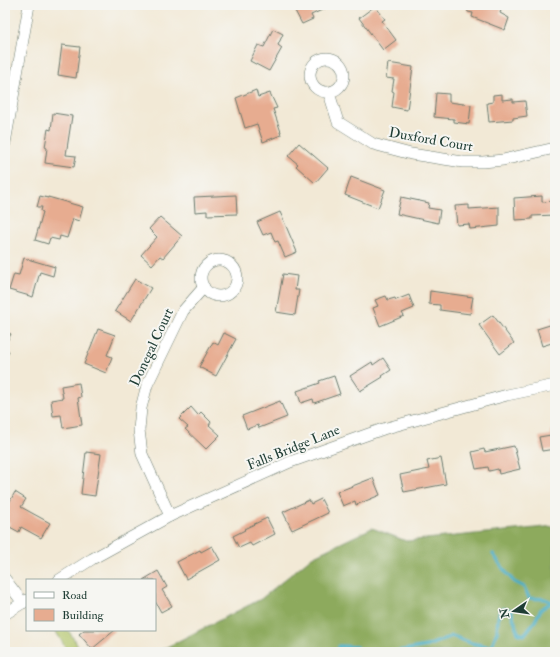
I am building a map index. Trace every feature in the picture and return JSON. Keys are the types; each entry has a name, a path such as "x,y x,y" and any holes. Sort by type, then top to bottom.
{"street":[{"path":"5,143 29,5"},
{"name":"Duxford Court","path":"329,92 338,122 373,144 411,154 463,162 483,162 503,160 555,148"},
{"name":"Donegal Court","path":"170,516 142,454 139,430 141,408 147,385 183,311 204,287"},
{"name":"Falls Bridge Lane","path":"61,579 92,559 170,516 290,462 383,429 507,395 555,385"},
{"path":"5,579 25,601 5,614"}],"green space":[{"path":"555,526 555,652 157,652 261,599 312,557 372,528 406,541"},
{"path":"56,631 69,631 82,652 68,652"}],"building":[{"path":"289,5 333,5 311,15 313,19 302,24 294,9 292,11"},
{"path":"468,5 504,5 500,13 509,18 505,30 472,17 473,13 468,12 467,9"},
{"path":"375,6 385,19 382,21 396,40 383,50 359,18"},
{"path":"273,29 283,34 278,45 282,48 269,71 250,61 258,45 264,47"},
{"path":"62,45 80,47 76,78 58,75"},
{"path":"388,63 413,67 407,110 392,107 394,79 386,78"},
{"path":"256,90 258,97 270,93 277,108 273,109 281,132 281,135 263,142 257,124 245,128 236,98"},
{"path":"436,93 449,94 449,102 471,105 469,124 454,122 454,119 434,117"},
{"path":"502,94 502,100 513,99 513,102 525,101 527,116 513,118 513,120 489,122 487,103 493,102 493,95"},
{"path":"53,113 72,116 66,155 76,156 74,167 45,163 47,148 45,147 48,129 51,130"},
{"path":"299,143 328,168 315,183 296,166 298,164 288,156"},
{"path":"351,177 385,190 378,208 345,195"},
{"path":"236,195 237,214 207,215 207,211 195,212 194,197"},
{"path":"40,196 83,207 79,221 73,219 67,238 60,236 59,240 50,238 48,244 35,240 43,212 41,211 42,207 37,207"},
{"path":"542,196 542,202 555,201 555,215 532,216 532,219 515,220 514,198"},
{"path":"401,197 429,203 428,208 440,210 438,223 397,214"},
{"path":"469,205 469,209 499,207 499,226 470,229 469,224 457,225 455,206"},
{"path":"280,212 297,252 285,257 278,241 275,242 271,232 263,235 257,222"},
{"path":"160,217 182,236 163,258 160,256 152,265 141,255 157,237 149,229"},
{"path":"24,258 55,267 53,276 40,272 33,297 9,290 14,274 19,275"},
{"path":"283,274 297,276 295,290 299,290 295,315 276,312"},
{"path":"135,279 151,288 131,321 115,311"},
{"path":"430,291 473,297 470,314 440,310 440,305 429,304"},
{"path":"409,295 414,308 402,313 404,316 380,326 373,308 378,306 375,300 386,296 388,300 395,298 396,300"},
{"path":"493,315 514,343 500,354 479,325"},
{"path":"555,316 555,342 542,346 537,329 553,324 551,317"},
{"path":"98,329 115,335 107,355 112,357 106,373 84,364"},
{"path":"5,332 11,334 5,345"},
{"path":"224,333 236,339 216,376 199,367 213,342 218,345"},
{"path":"5,349 9,351 5,359"},
{"path":"383,358 391,370 382,376 383,377 360,391 350,376 372,362 373,365"},
{"path":"334,376 340,394 314,403 313,399 301,403 297,391 320,383 319,381"},
{"path":"79,383 81,397 78,398 82,425 63,428 61,415 53,416 51,400 63,398 61,386"},
{"path":"280,401 287,417 259,428 258,425 247,429 242,416"},
{"path":"191,407 198,415 201,412 211,422 209,425 220,435 206,449 185,429 188,427 179,419"},
{"path":"555,429 555,449 542,451 539,437 551,435 551,430"},
{"path":"514,446 520,469 499,474 498,469 489,471 488,467 476,469 472,452 484,449 485,452"},
{"path":"86,452 101,454 95,496 81,494"},
{"path":"441,458 446,484 404,492 400,475 429,469 427,461"},
{"path":"373,478 380,495 356,505 355,501 343,506 337,492"},
{"path":"15,492 26,499 21,507 50,523 41,538 21,527 19,532 8,526 10,523 5,520 5,510"},
{"path":"321,499 328,513 292,530 283,512 309,500 311,504"},
{"path":"267,518 275,534 252,546 250,543 239,548 233,536"},
{"path":"212,546 220,560 186,579 177,562 200,550 201,552"},
{"path":"158,571 167,587 162,590 172,606 161,612 156,603 156,579 145,579"},
{"path":"83,631 114,631 92,649 79,634"}],"waterway":[{"path":"493,554 514,582 524,587 529,598 545,599 552,602"},
{"path":"393,652 427,646 452,636 471,643 491,647 497,632 500,610 511,610 518,633 524,635 535,621 541,609 552,602 555,602"},
{"path":"339,652 339,646 357,647 362,652"}]}
